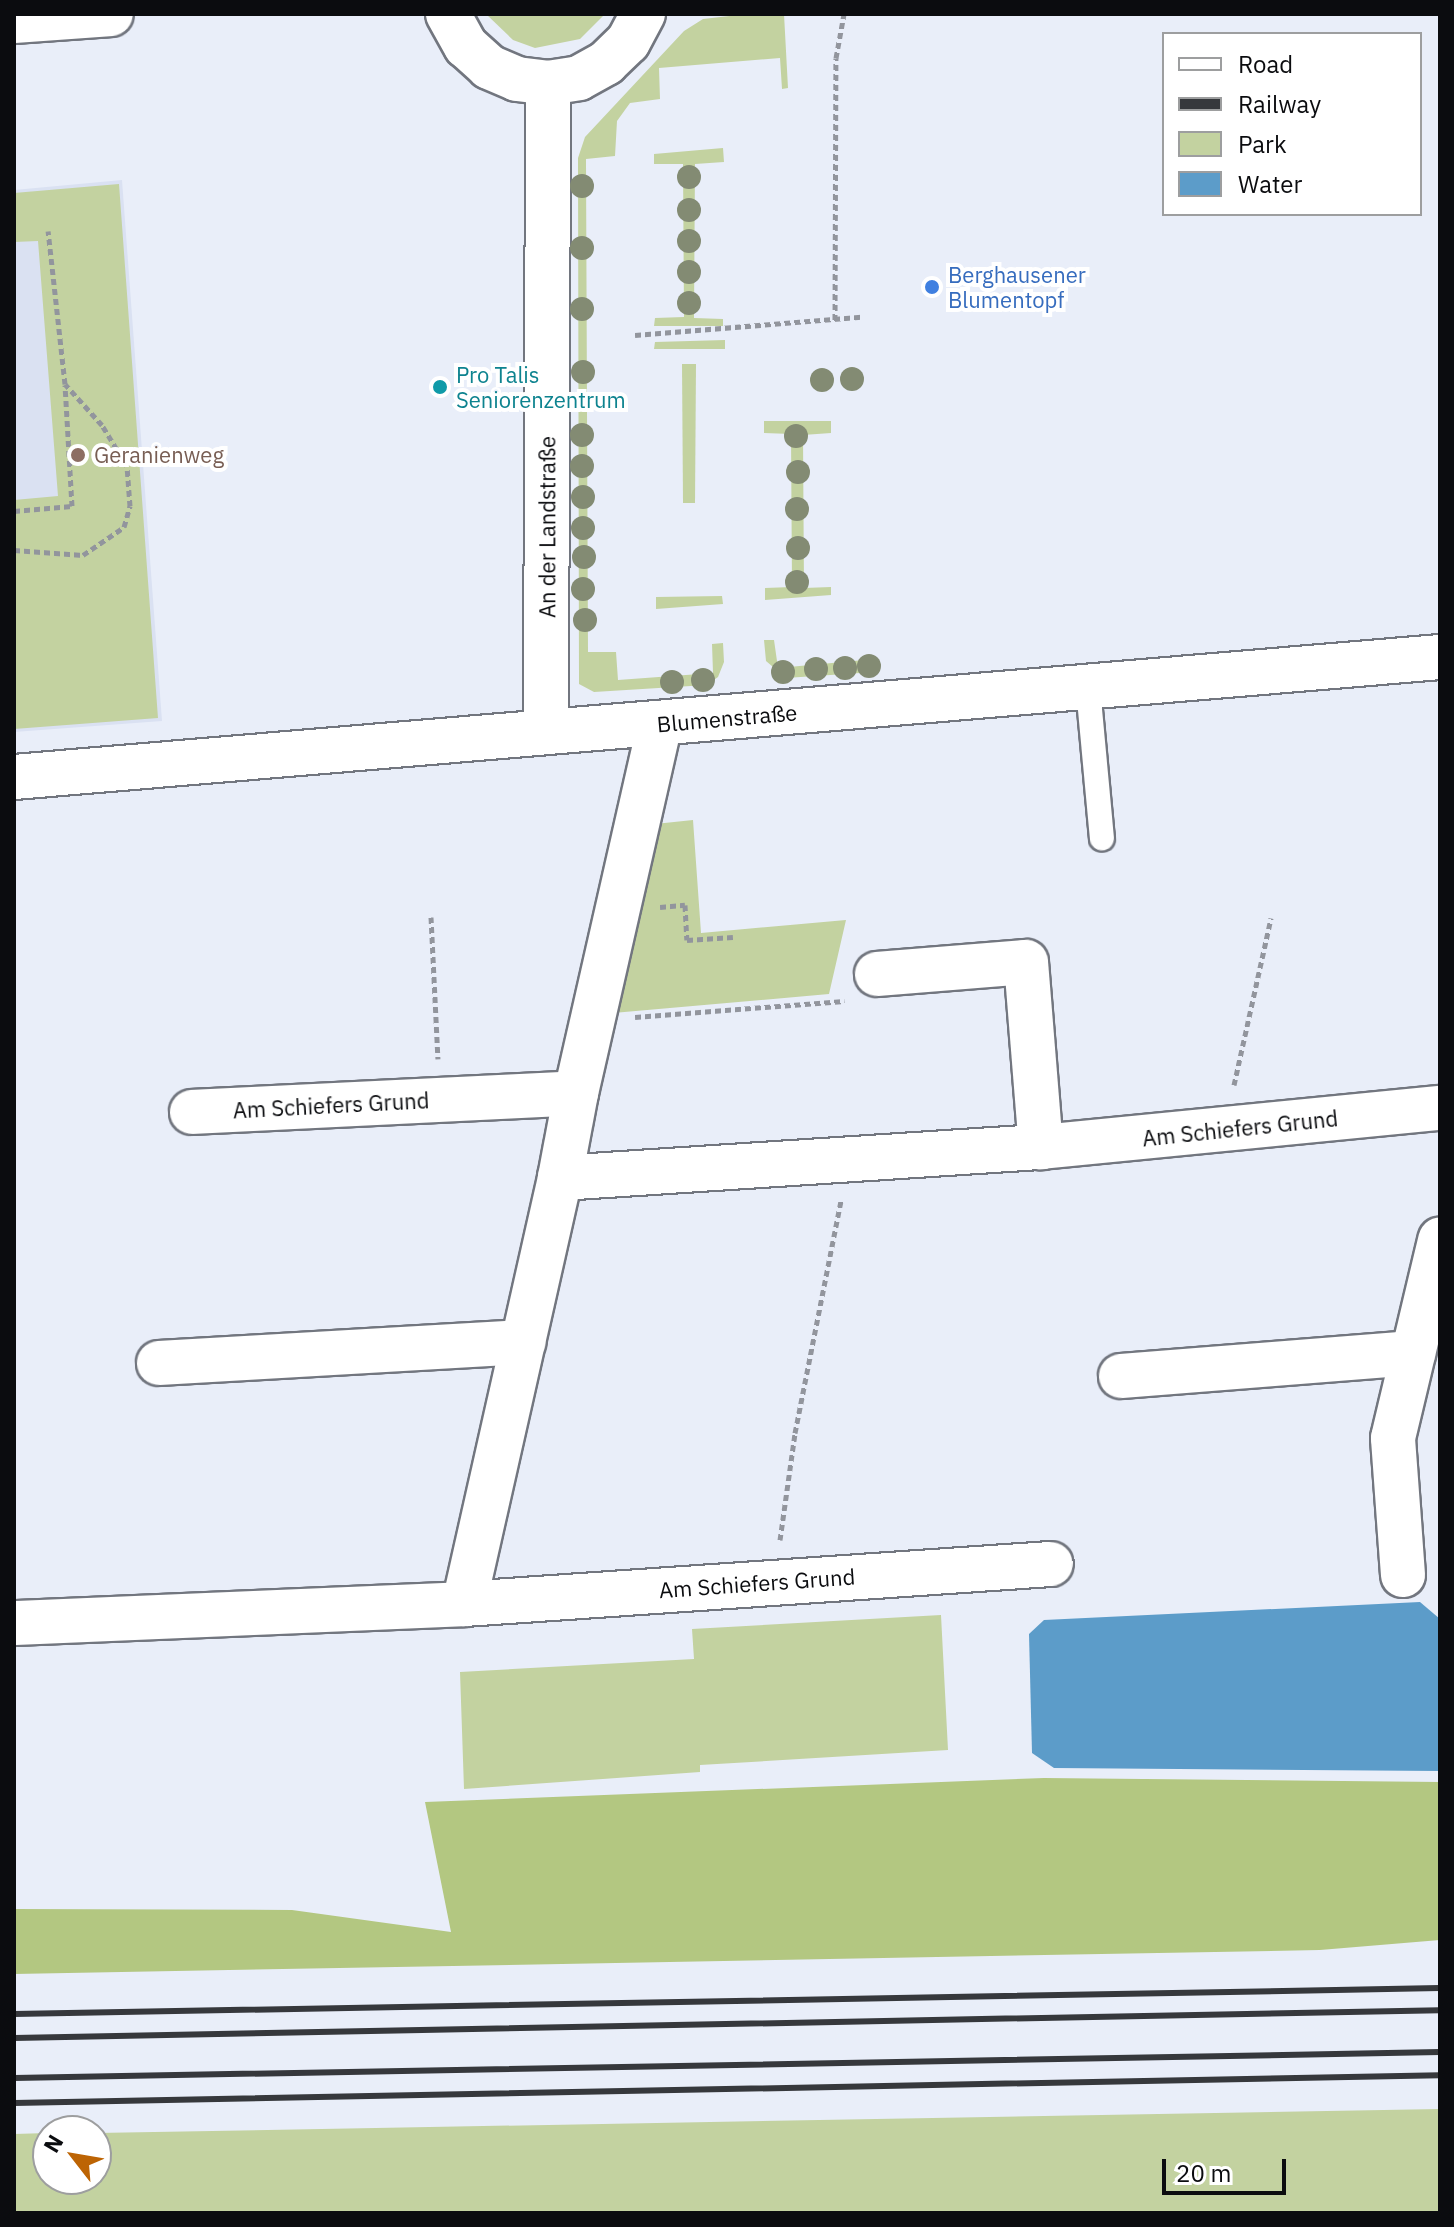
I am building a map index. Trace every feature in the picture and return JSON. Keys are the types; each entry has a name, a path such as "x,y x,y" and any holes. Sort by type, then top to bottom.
{"street":[{"path":"14,21 111,14"},
{"path":"448,14 466,46 489,67 517,79 548,83 579,78 606,63 628,42 643,14"},
{"name":"An der Landstraße","path":"546,731 548,83"},
{"name":"Blumenstraße","path":"14,777 1440,657"},
{"path":"464,1604 660,723"},
{"path":"877,974 1026,962 1041,1147"},
{"name":"Am Schiefers Grund","path":"192,1112 576,1093"},
{"name":"Am Schiefers Grund","path":"560,1178 1041,1147 1440,1108"},
{"path":"1403,1575 1393,1438 1440,1240"},
{"path":"159,1363 523,1342"},
{"path":"1121,1376 1413,1353"},
{"name":"Am Schiefers Grund","path":"14,1623 464,1604 1051,1564"}],"lane":[{"path":"1088,688 1102,838"}],"path":[{"path":"835,320 836,58 844,14"},
{"path":"14,511 72,506 65,384 48,231"},
{"path":"635,335 861,317"},
{"path":"14,550 83,555 124,527 130,506 127,466 102,425 65,384"},
{"path":"619,910 685,905 687,940 733,937"},
{"path":"431,917 440,1100"},
{"path":"1224,1131 1271,918"},
{"path":"594,1021 863,999 877,974"},
{"path":"782,1581 779,1524 848,1161"}],"shaded area":[{"name":"Geranienweg","path":"122,180 162,721 14,732 14,190"}],"green space":[{"path":"486,14 605,14 580,39 535,48 513,40"},
{"path":"784,14 788,88 782,89 780,58 659,68 660,99 630,103 617,121 615,156 586,159 588,652 616,652 618,680 713,673 712,644 723,643 724,662 718,677 707,685 594,692 579,684 578,158 585,137 684,31 703,19"},
{"path":"723,148 724,162 695,164 694,318 723,319 723,326 654,326 655,318 684,317 683,164 654,164 654,154"},
{"name":"Geranienweg","path":"119,184 158,718 14,729 14,500 58,496 38,241 14,242 14,193"},
{"path":"725,340 725,349 654,349 655,342"},
{"path":"682,364 696,364 695,503 683,503"},
{"path":"764,421 831,421 831,433 803,435 804,588 831,587 831,595 765,600 765,588 792,587 791,434 764,433"},
{"path":"722,596 723,604 656,609 656,597"},
{"path":"764,640 774,640 778,668 875,659 875,672 786,678 766,661"},
{"path":"693,820 701,933 846,920 829,994 613,1013 655,824"},
{"path":"941,1615 948,1750 700,1765 700,1772 464,1789 460,1672 694,1659 692,1629"},
{"path":"1044,1778 1440,1782 1440,1940 1320,1950 14,1974 14,1909 292,1910 451,1932 425,1802"},
{"path":"1440,2109 1440,2213 14,2213 14,2134 32,2133 32,2195 112,2195 112,2133"}],"water":[{"path":"1420,1602 1440,1619 1440,1771 1054,1768 1032,1753 1029,1634 1044,1620"}],"railway":[{"path":"14,2014 1440,1988"},
{"path":"14,2038 1440,2010"},
{"path":"14,2078 1440,2052"},
{"path":"14,2103 1440,2075"}],"place":[{"name":"Berghausener Blumentopf","path":"932,287"},
{"name":"Pro Talis Seniorenzentrum","path":"440,387"},
{"name":"Geranienweg","path":"78,455"}]}
